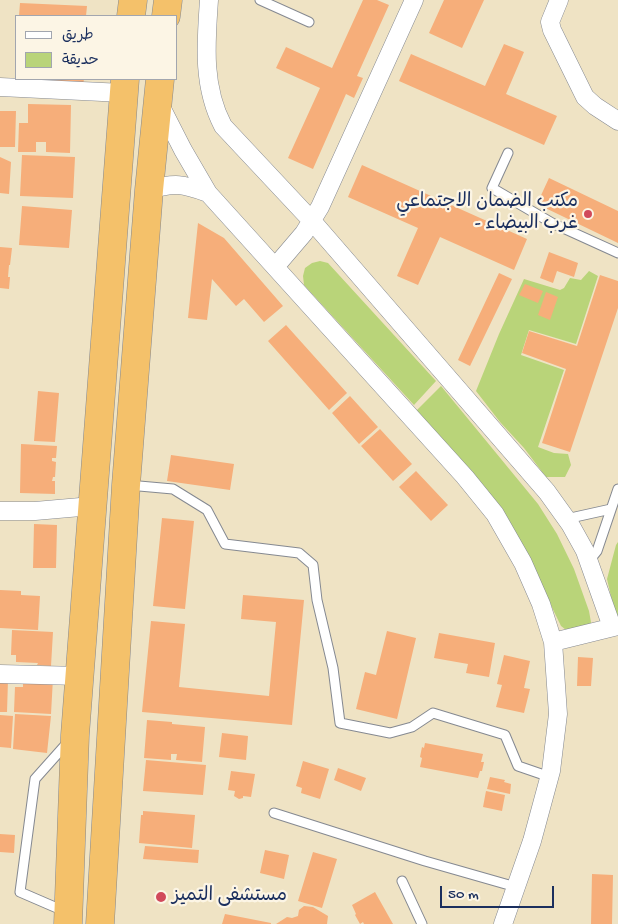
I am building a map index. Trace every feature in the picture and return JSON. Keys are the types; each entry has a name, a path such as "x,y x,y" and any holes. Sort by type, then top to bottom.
{"highway":[{"path":"131,15 133,0"},
{"path":"166,15 168,0"},
{"path":"68,919 75,735 124,86"},
{"path":"100,924 126,485 149,190 159,89"}],"street":[{"path":"209,0 206,46 208,81 212,99 223,126 312,221 547,492 585,551 615,626 553,642"},
{"path":"275,267 304,233 320,207 414,0"},
{"path":"559,0 550,22 552,30 585,97 618,121"},
{"path":"0,87 124,86"},
{"path":"159,89 179,144 208,193 465,477 495,514 523,563 541,604 553,642 558,714 550,777 532,841 503,924"},
{"path":"149,190 164,185 181,184 208,193"},
{"path":"0,511 35,511 92,506"},
{"path":"0,674 80,676"}],"lane":[{"path":"260,0 309,22"},
{"path":"508,153 492,188 552,223 618,253"},
{"path":"126,485 173,489 207,510 225,544 299,553 313,565 317,600 334,668 340,723 390,734 412,727 433,713 505,735 518,766 550,777"},
{"path":"588,561 597,551 618,488"},
{"path":"566,519 611,509"},
{"path":"68,919 20,892 34,779 75,735"},
{"path":"274,813 425,861 516,887"},
{"path":"402,882 422,924"}],"green space":[{"path":"320,261 328,263 436,381 414,405 304,285 303,276 305,268 312,263"},
{"path":"589,271 598,276 576,344 529,330 521,355 564,370 538,447 554,453 568,454 571,465 565,477 546,477 476,391 524,279 560,290 564,288 570,278 581,280"},
{"path":"441,386 538,504 557,534 574,569 589,611 592,628 570,633 561,626 526,554 416,411"},
{"path":"618,542 618,617 615,614 607,579"}],"building":[{"path":"363,0 377,0 389,5 357,76 363,78 354,98 346,94 313,169 288,158 320,88 276,68 286,47 332,68"},
{"path":"444,0 484,0 462,48 429,33"},
{"path":"20,3 87,6 86,15 19,15"},
{"path":"504,44 524,52 506,94 557,116 544,145 399,81 411,54 485,86"},
{"path":"17,80 84,80 83,85 16,83"},
{"path":"28,104 71,105 70,153 46,152 46,142 36,142 36,152 18,152 19,123 28,123"},
{"path":"0,111 16,111 15,147 0,147"},
{"path":"22,155 75,157 73,198 20,196"},
{"path":"0,157 11,162 9,194 0,193"},
{"path":"362,165 527,239 514,270 440,237 418,285 397,276 418,228 348,197"},
{"path":"549,178 618,211 618,243 537,204"},
{"path":"22,206 72,210 69,248 19,245"},
{"path":"198,223 224,238 283,306 264,322 244,299 236,306 212,279 207,320 188,318"},
{"path":"0,247 12,248 8,277 10,277 9,289 0,288"},
{"path":"549,252 578,263 574,277 557,271 553,283 540,278"},
{"path":"499,273 512,279 470,366 458,360"},
{"path":"600,275 618,281 618,308 570,452 542,443 566,369 522,353 529,331 577,346"},
{"path":"525,284 543,291 538,303 519,295"},
{"path":"546,292 558,297 550,320 538,315"},
{"path":"286,325 347,393 329,410 268,341"},
{"path":"38,391 59,393 55,442 34,441"},
{"path":"350,396 378,427 359,444 332,413"},
{"path":"380,429 412,464 393,481 361,446"},
{"path":"21,444 57,446 56,458 52,458 52,461 56,462 55,477 53,477 52,481 55,481 55,494 20,493"},
{"path":"171,455 234,464 230,490 167,481"},
{"path":"416,471 448,505 431,521 399,487"},
{"path":"162,518 194,521 185,609 153,606"},
{"path":"34,524 57,525 56,568 33,568"},
{"path":"0,590 21,591 21,595 40,596 38,630 0,628"},
{"path":"243,595 304,600 292,725 142,712 151,621 185,624 179,687 269,696 276,622 241,619"},
{"path":"12,630 53,632 51,666 37,665 38,663 16,662 16,655 11,655"},
{"path":"387,631 416,638 397,719 356,709 365,672 376,675"},
{"path":"439,633 495,643 489,677 466,673 468,664 434,658"},
{"path":"504,655 530,661 524,688 530,689 524,713 496,707 502,685 497,684"},
{"path":"578,657 593,658 591,686 577,686"},
{"path":"23,678 53,678 51,714 14,712 15,687 23,687"},
{"path":"0,679 8,680 7,712 0,712"},
{"path":"15,714 51,716 47,753 13,749"},
{"path":"0,715 13,716 11,748 0,747"},
{"path":"147,720 205,727 202,762 176,760 177,754 171,754 171,760 144,758"},
{"path":"222,733 248,736 246,760 219,757"},
{"path":"425,743 483,754 481,762 484,762 478,778 420,767 422,747 424,748"},
{"path":"146,760 206,765 203,795 143,791"},
{"path":"303,761 329,769 320,799 301,793 302,788 296,786"},
{"path":"338,768 366,778 361,791 334,780"},
{"path":"231,771 255,774 251,797 243,796 243,798 239,799 234,796 235,791 228,790"},
{"path":"490,777 505,780 504,782 511,784 510,794 487,789"},
{"path":"486,791 505,795 502,811 483,807"},
{"path":"143,811 195,815 192,848 139,843"},
{"path":"0,834 15,835 14,853 0,852"},
{"path":"145,846 199,850 198,863 143,859"},
{"path":"265,850 289,855 284,879 260,873"},
{"path":"313,852 337,859 322,908 298,901"},
{"path":"592,874 613,875 612,924 591,924"},
{"path":"375,892 393,924 364,924 363,922 360,924 352,905"},
{"path":"304,906 313,907 328,916 327,924 276,924 287,917 298,916 299,910"},
{"path":"225,914 271,923 271,924 222,924"}],"place":[{"name":"مكتب الضمان الاجتماعي - غرب البيضاء","path":"588,214"},
{"name":"مستشفى التميز","path":"161,897"}]}
